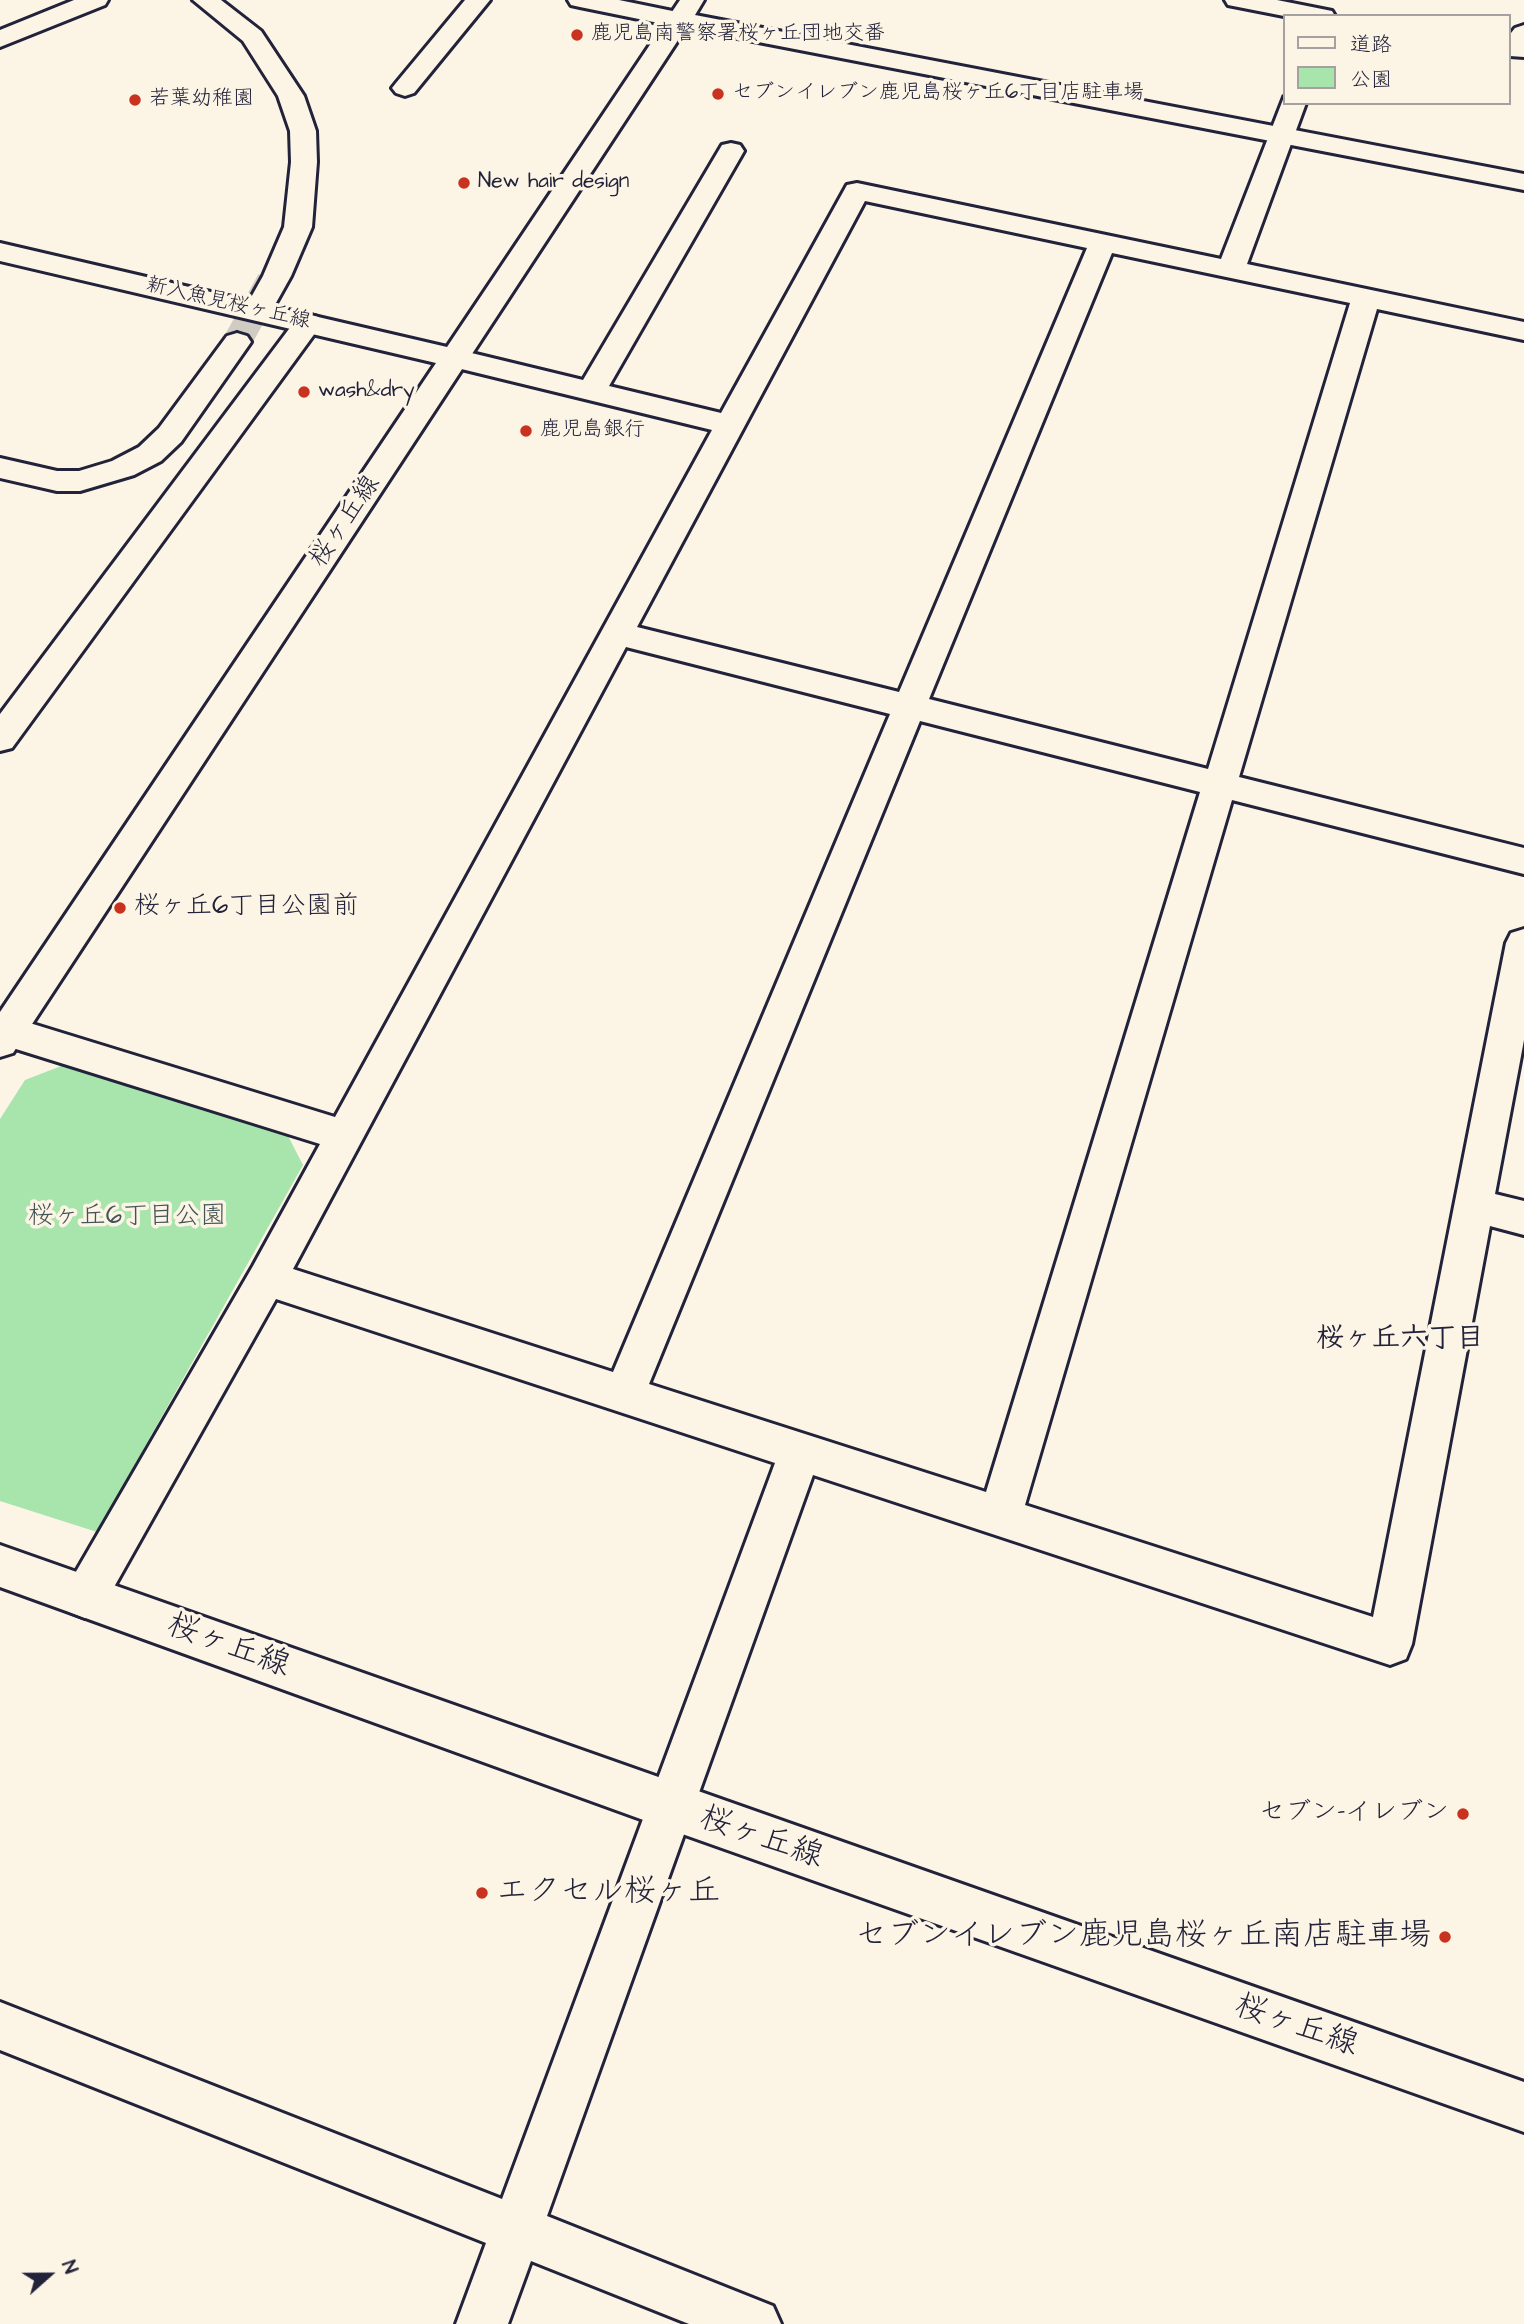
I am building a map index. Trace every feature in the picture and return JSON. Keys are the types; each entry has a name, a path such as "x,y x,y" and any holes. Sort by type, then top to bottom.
{"street":[{"path":"1,37 96,0"},
{"path":"205,0 252,36 291,96 303,131 304,162 298,227 277,276 258,310"},
{"path":"405,88 478,0"},
{"path":"580,0 685,10 1282,135 1524,182"},
{"path":"1237,0 1313,14"},
{"name":"桜ヶ丘線","path":"4,1037 685,10"},
{"path":"1231,270 1292,105"},
{"path":"591,391 731,151"},
{"path":"85,1597 345,1136 857,191 1524,331"},
{"path":"624,1394 1103,242"},
{"name":"新入魚見桜ヶ丘線","path":"0,252 258,310 730,425"},
{"path":"1000,1517 1366,298"},
{"path":"0,739 308,323"},
{"path":"0,468 57,481 80,481 122,468 150,454 170,435 237,342"},
{"path":"617,632 1524,861"},
{"path":"267,1278 1390,1644 1524,943"},
{"path":"4,1037 345,1136"},
{"path":"1474,1205 1524,1219"},
{"path":"482,2324 800,1452"},
{"name":"桜ヶ丘線","path":"0,1566 671,1807 1524,2107"},
{"path":"0,2026 755,2324"}],"green space":[{"name":"桜ヶ丘6丁目公園","path":"61,1066 287,1134 303,1165 97,1532 0,1501 0,1119 25,1080"}],"tunnel":[{"path":"237,342 275,273"}],"place":[{"name":"鹿児島南警察署桜ヶ丘団地交番","path":"577,35"},
{"name":"セブンイレブン鹿児島桜ヶ丘6丁目店駐車場","path":"718,94"},
{"name":"若葉幼稚園","path":"135,100"},
{"name":"New hair design","path":"464,183"},
{"name":"wash&dry","path":"304,392"},
{"name":"鹿児島銀行","path":"526,431"},
{"name":"桜ヶ丘6丁目公園前","path":"120,908"},
{"name":"セブン-イレブン","path":"1463,1814"},
{"name":"エクセル桜ヶ丘","path":"482,1893"},
{"name":"セブンイレブン鹿児島桜ヶ丘南店駐車場","path":"1445,1937"}],"district":[{"name":"桜ヶ丘六丁目","path":"1400,1340"}]}
